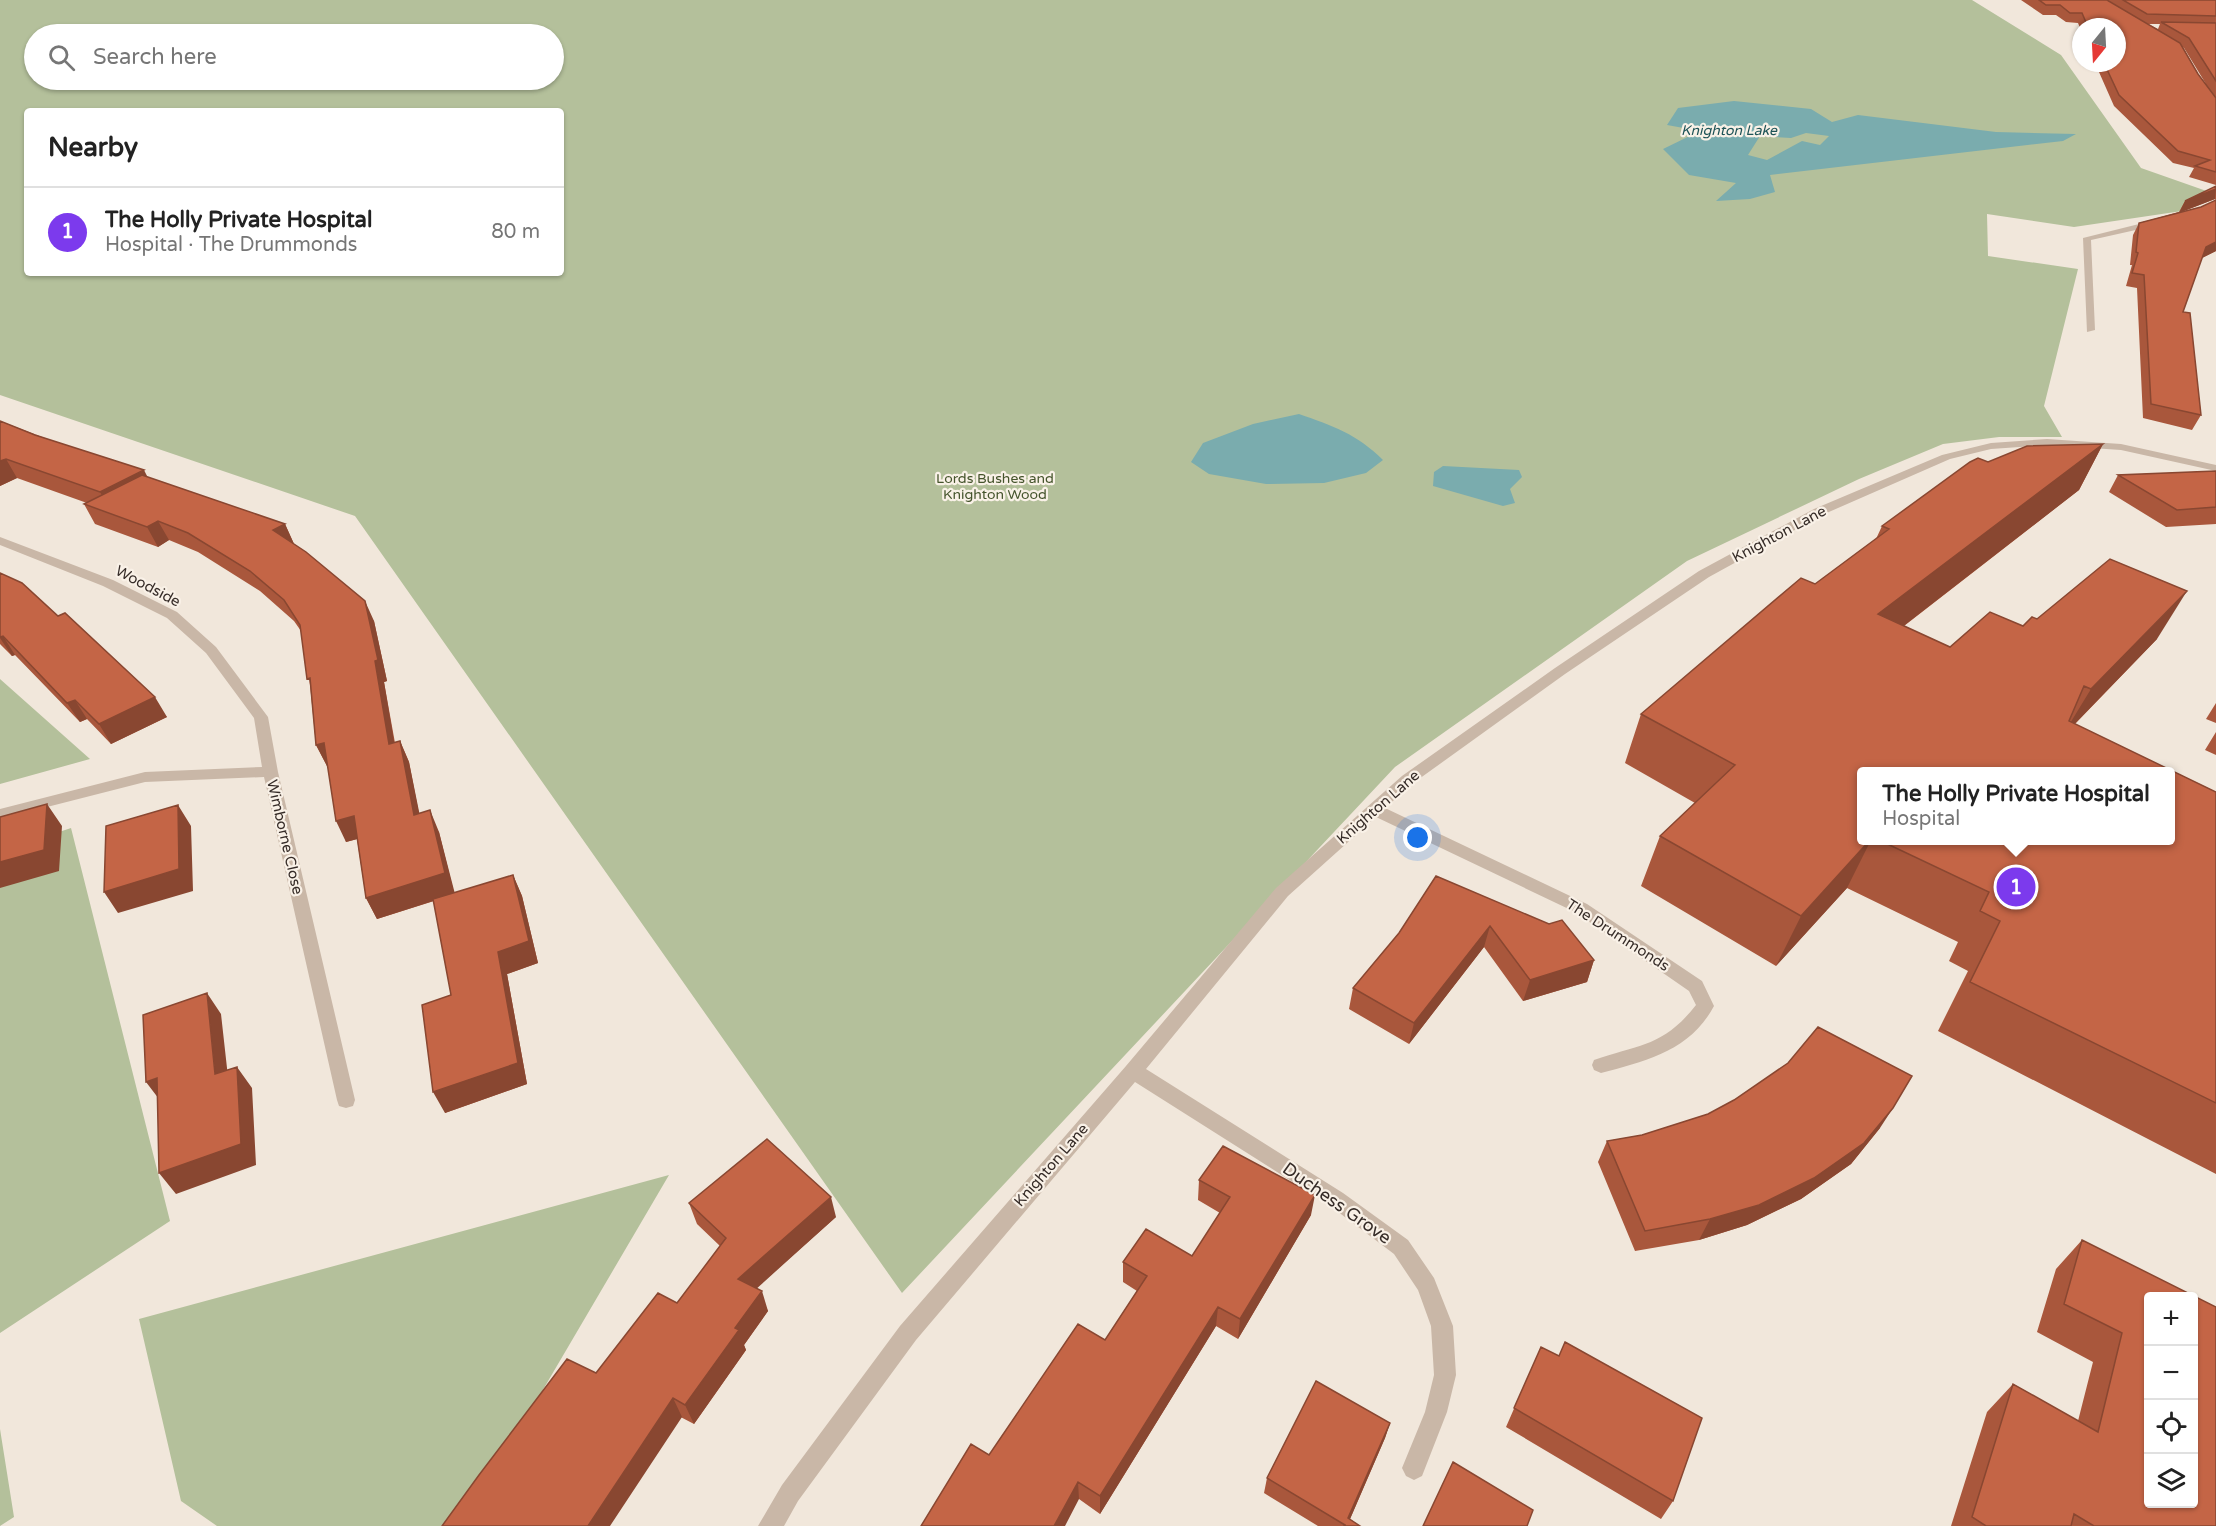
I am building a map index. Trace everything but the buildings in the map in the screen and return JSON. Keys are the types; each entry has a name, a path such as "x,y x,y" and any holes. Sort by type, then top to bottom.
{"street":[{"path":"2091,330 2087,238 2168,220"},
{"name":"Knighton Lane","path":"770,1526 790,1492 908,1333 1133,1071 1282,892 1407,780 1560,670 1704,574 1818,512 1946,457 1990,446 2047,442 2139,450 2216,468"},
{"name":"Woodside","path":"0,541 108,583 172,615 211,650 261,717 270,771"},
{"name":"Wimborne Close","path":"0,814 145,777 270,771 345,1100"},
{"name":"The Drummonds","path":"1373,809 1581,909 1696,986 1705,1006 1686,1031 1648,1053 1601,1065"},
{"name":"Duchess Grove","path":"1133,1071 1336,1199 1401,1247 1427,1285 1442,1326 1445,1375 1436,1412 1414,1468"}],"green space":[{"name":"Lords Bushes and Knighton Wood","path":"0,0 1972,0 2061,55 2141,168 2215,194 2182,211 2074,227 1987,214 1988,256 2078,269 2044,406 2062,437 1999,437 1943,444 1859,479 1687,561 1395,767 902,1293 355,516 0,395"},
{"path":"0,679 90,759 0,784"},
{"path":"71,828 170,1221 0,1333 0,852"},
{"path":"669,1175 463,1526 217,1526 181,1501 139,1319"},
{"path":"0,1429 14,1517 0,1526"}],"water":[{"name":"Knighton Lake","path":"1734,101 1811,109 1832,122 1858,115 1996,132 2076,134 2063,141 1770,175 1775,192 1750,199 1716,201 1736,183 1689,175 1663,149 1700,131 1667,125 1678,108","holes":["1806,133 1829,136 1820,145 1802,141 1767,160 1748,155 1760,136 1791,138"]},
{"path":"1299,414 1354,437 1383,460 1366,473 1324,483 1266,484 1209,474 1191,462 1203,443 1253,424"},
{"path":"1443,466 1519,470 1522,477 1510,489 1515,503 1503,506 1433,486 1434,472"}],"place":[{"name":"The Holly Private Hospital","path":"2016,887"}]}
